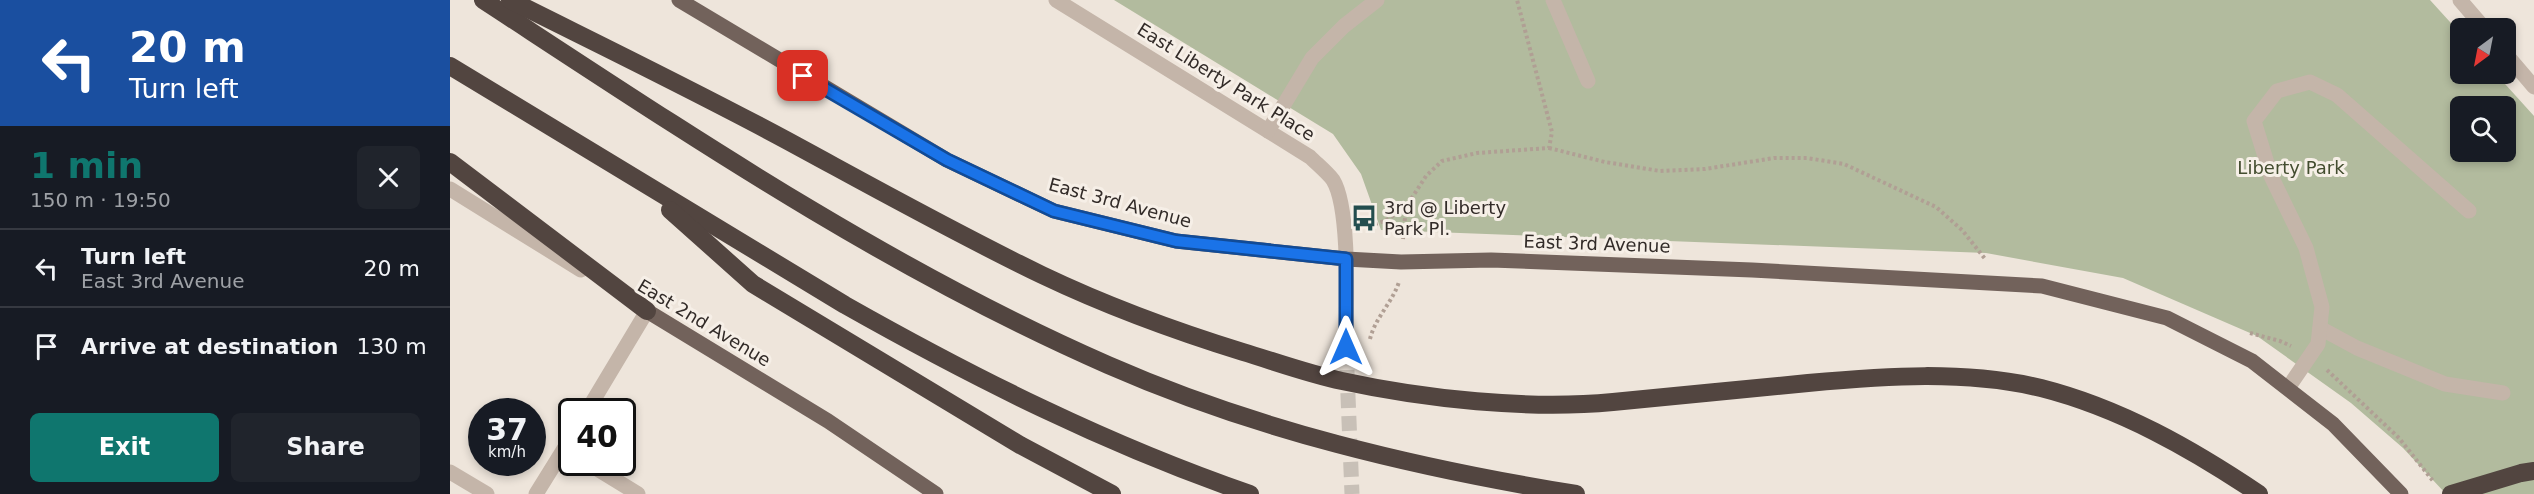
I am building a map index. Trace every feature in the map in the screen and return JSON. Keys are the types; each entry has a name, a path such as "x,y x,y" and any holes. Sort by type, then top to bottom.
{"highway":[{"path":"483,0 726,158 841,227 998,314 1110,366 1218,407 1385,457 1486,479 1576,494"},
{"path":"510,0 779,136 915,210 1044,276 1191,336 1277,363 1339,380 1407,393 1511,402 1609,403 1852,379 1920,375 1987,379 2041,388 2090,404 2150,429 2201,456 2259,494"},
{"path":"450,66 845,305 977,377 1119,445 1250,494"},
{"path":"450,162 647,311"},
{"path":"640,182 753,284 1020,445 1112,494"},
{"path":"2451,494 2534,471"}],"main road":[{"name":"East 3rd Avenue","path":"679,0 947,160 1054,211 1176,241 1346,259 1401,262 1491,260 1705,268 2042,286 2167,318 2252,361 2288,388 2333,424 2401,494"},
{"name":"East 2nd Avenue","path":"647,311 828,421 936,494"}],"street":[{"name":"East Liberty Park Place","path":"1056,0 1310,157 1333,180 1341,203 1346,259 1346,347"},
{"path":"1268,131 1312,58 1344,26 1377,0"},
{"path":"1553,0 1588,81"},
{"path":"2460,0 2475,18"},
{"path":"2516,66 2534,87"},
{"path":"2288,388 2319,344 2322,307 2306,248 2271,176 2254,121 2277,91 2310,82 2337,95 2469,211"},
{"name":"East 2nd Avenue","path":"450,189 647,311"},
{"path":"595,398 647,311"},
{"path":"2320,328 2357,348 2445,384 2503,393"},
{"path":"536,494 558,462"},
{"path":"450,472 487,494"},
{"path":"609,476 638,494"}],"path":[{"path":"1517,0 1552,132 1549,148"},
{"path":"1402,243 1406,207 1425,176 1442,161 1477,153 1549,148 1605,162 1660,171 1705,169 1774,158 1807,158 1844,164 1936,207 1962,230 1986,260"},
{"path":"1369,226 1385,220 1406,207"},
{"path":"1370,344 1376,323 1400,281"}],"green space":[{"name":"Liberty Park","path":"1114,0 2430,0 2450,22 2450,84 2505,84 2516,96 2450,96 2450,162 2516,162 2516,96 2534,116 2534,494 2446,494 2403,448 2351,403 2257,336 2123,278 1986,253 1381,230 1361,174 1333,134"}],"tunnel":[{"path":"1346,347 1352,494"}],"place":[{"name":"3rd @ Liberty Park Pl.","path":"1364,218"}],"route":[{"path":"803,76 947,160 1054,211 1176,241 1346,259 1346,347"}]}
